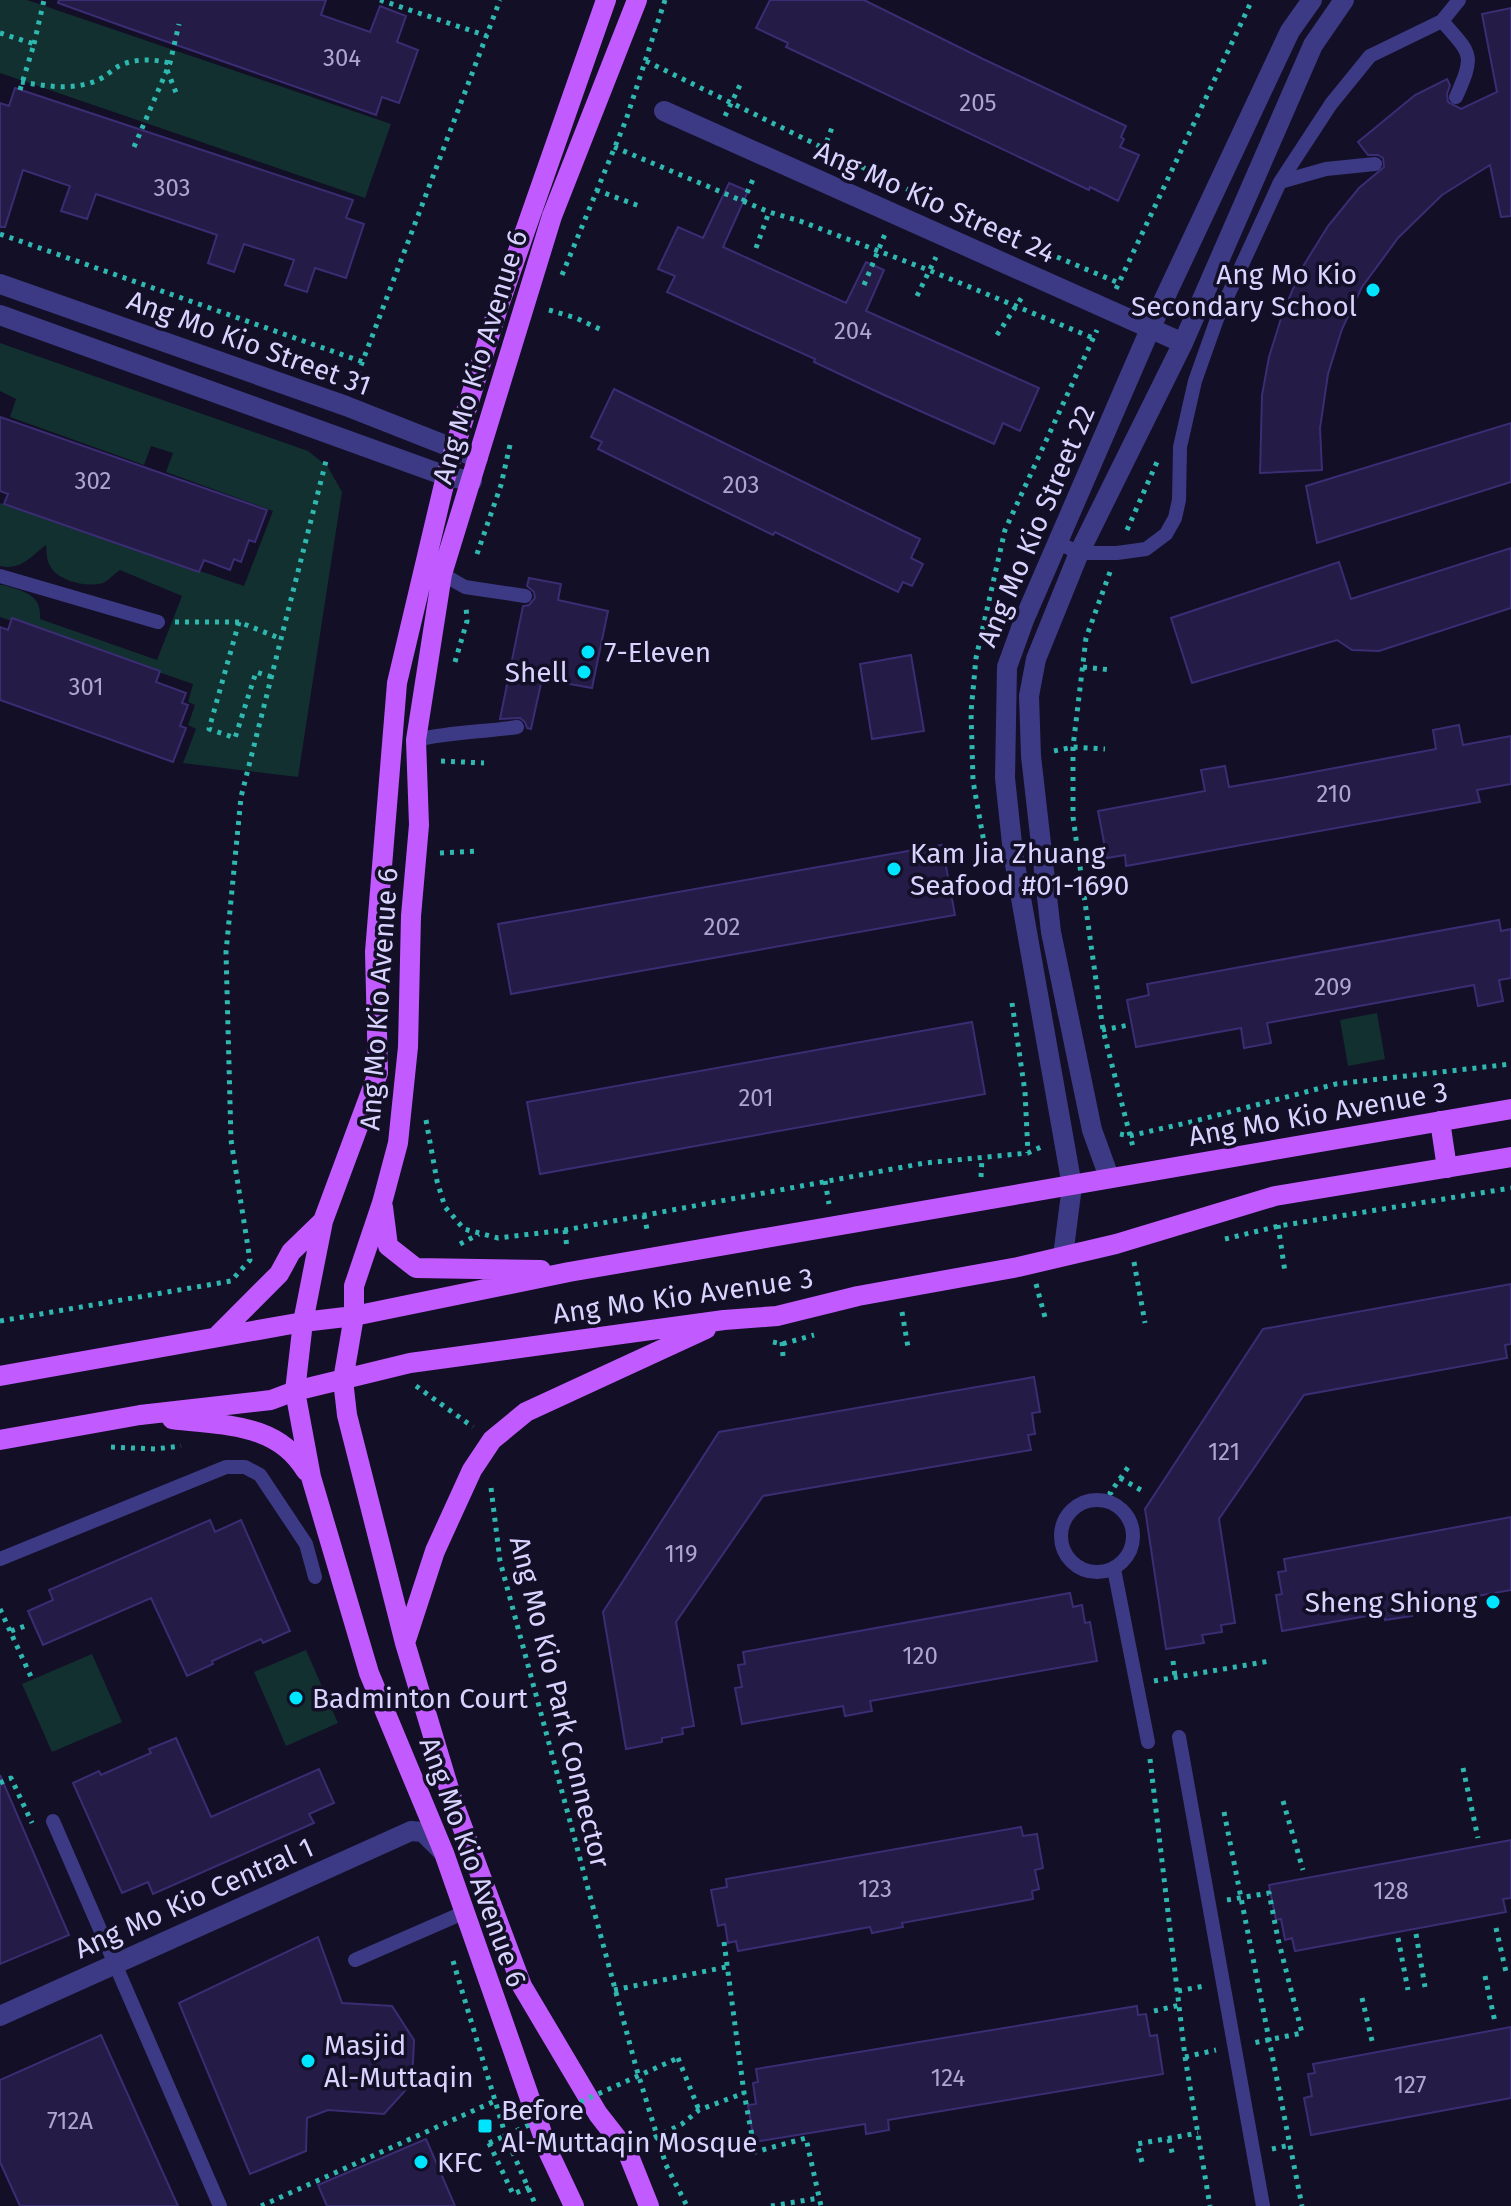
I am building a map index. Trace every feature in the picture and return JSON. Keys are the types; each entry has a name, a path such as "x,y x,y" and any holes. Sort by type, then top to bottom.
{"main road":[{"name":"Ang Mo Kio Avenue 6","path":"574,2206 549,2153 444,1853 369,1673 311,1477 295,1391 303,1322 323,1221 378,1073 375,952 397,683 446,476 497,311 606,0"},
{"name":"Ang Mo Kio Avenue 6","path":"637,0 552,216 442,574 416,740 419,825 411,916 408,1047 398,1143 354,1286 354,1316 343,1380 347,1415 405,1643 453,1802 522,1986 598,2114 627,2151 649,2206"},
{"name":"Ang Mo Kio Avenue 3","path":"0,1376 303,1322 354,1316 569,1272 981,1199 1072,1186 1109,1177 1511,1109"},
{"path":"1440,1121 1447,1168"},
{"name":"Ang Mo Kio Avenue 3","path":"0,1440 140,1415 271,1400 295,1391 410,1363 724,1320 777,1316 858,1296 1116,1244 1275,1196 1511,1157"},
{"path":"382,1203 388,1246 416,1268 569,1272"},
{"path":"216,1337 279,1274 291,1252 323,1221"},
{"path":"405,1643 435,1551 472,1470 492,1440 526,1412 724,1320"},
{"path":"140,1415 263,1431 296,1453 311,1477"}],"street":[{"name":"Ang Mo Kio Street 22","path":"1063,1256 1072,1186 1013,853 1005,778 1007,667 1024,620 1151,327 1290,31 1312,0"},
{"name":"Ang Mo Kio Street 22","path":"1109,1177 1092,1130 1054,946 1031,756 1029,696 1036,659 1079,553 1183,343 1313,45 1344,0"},
{"name":"Ang Mo Kio Street 24","path":"664,111 1183,343"},
{"name":"Ang Mo Kio Street 31","path":"0,284 346,406 478,458"},
{"name":"Ang Mo Kio Street 31","path":"0,315 446,476 472,481"},
{"path":"426,1807 411,1831 423,1832 444,1853"},
{"name":"Ang Mo Kio Central 1","path":"0,2016 411,1831"}],"lane":[{"path":"1059,543 1079,553 1117,553 1146,549 1166,534 1175,518 1179,500 1180,447 1195,381 1217,319 1280,182 1331,104 1370,56 1442,21 1459,0"},
{"path":"1442,21 1468,51 1469,68 1456,97"},
{"path":"1280,182 1326,169 1375,164"},
{"path":"442,574 465,587 525,596"},
{"path":"0,576 158,622"},
{"path":"416,740 517,727"},
{"path":"0,1559 226,1467 245,1467 260,1475 306,1544 315,1577"},
{"path":"1099,1499 1117,1505 1130,1519 1134,1538 1128,1556 1114,1569 1095,1573 1076,1567 1063,1553 1059,1534 1065,1516 1079,1503 1099,1499"},
{"path":"1114,1569 1148,1742"},
{"path":"1179,1737 1263,2206"},
{"path":"53,1821 220,2206"},
{"path":"355,1960 463,1913"}],"path":[{"path":"20,90 44,0"},
{"path":"380,0 487,36"},
{"path":"346,406 500,0"},
{"path":"560,282 614,147 665,0"},
{"path":"1047,253 1119,283 1252,0"},
{"path":"134,147 168,66 179,24"},
{"path":"0,33 34,44"},
{"path":"21,82 72,87 97,81 121,65 139,60 168,66"},
{"path":"646,61 924,198"},
{"path":"168,66 177,95"},
{"path":"731,103 741,83"},
{"path":"824,150 833,125"},
{"path":"614,147 769,212 931,271 1093,338"},
{"path":"596,190 642,207"},
{"path":"756,248 769,212"},
{"path":"0,234 363,362"},
{"path":"864,285 879,251"},
{"path":"917,296 931,271"},
{"path":"544,324 555,296"},
{"path":"997,335 1017,305"},
{"path":"549,310 604,331"},
{"path":"455,664 467,621 465,587 501,485 512,433"},
{"path":"0,1321 231,1281 250,1260 231,1140 226,952 241,797 333,435"},
{"path":"1160,453 1117,553 1086,638 1073,747 1073,817 1103,1030 1129,1136 1336,1084 1511,1064"},
{"path":"158,622 239,622 279,638"},
{"path":"239,622 209,729 235,738 256,672 272,677"},
{"path":"1083,667 1111,670"},
{"path":"1073,747 1105,749"},
{"path":"457,764 484,763"},
{"path":"447,852 478,851"},
{"path":"1103,1030 1129,1025"},
{"path":"426,1118 445,1207 464,1229 498,1238 565,1230 925,1163 1004,1156"},
{"path":"1279,1234 1285,1272"},
{"path":"1134,1262 1145,1323"},
{"path":"1039,1292 1046,1321"},
{"path":"903,1318 908,1347"},
{"path":"410,1363 416,1387 492,1440"},
{"path":"97,1447 155,1449 184,1446"},
{"path":"1130,1519 1110,1493 1131,1463"},
{"path":"1120,1478 1146,1493"},
{"name":"Ang Mo Kio Park Connector","path":"490,1483 500,1561 614,1990 666,2165 687,2206"},
{"path":"1,1612 32,1679"},
{"path":"11,1631 25,1626"},
{"path":"1173,1661 1175,1677"},
{"path":"1137,1684 1270,1661"},
{"path":"1148,1742 1180,2005 1210,2206"},
{"path":"1463,1768 1478,1838"},
{"path":"0,1783 11,1778 32,1824"},
{"path":"1283,1801 1303,1870"},
{"path":"1224,1812 1302,2206"},
{"path":"1253,1895 1269,1893 1302,2033 1269,2039"},
{"path":"1496,1928 1506,1972"},
{"path":"1416,1934 1425,1987"},
{"path":"1398,1938 1408,1990"},
{"path":"724,1942 755,2152 806,2138 821,2206"},
{"path":"614,1990 726,1967"},
{"path":"1485,1976 1495,2022"},
{"path":"1362,1998 1373,2045"},
{"path":"1154,2011 1180,2005"},
{"path":"558,2174 513,2194 489,2143 678,2058 699,2110"},
{"path":"657,2136 682,2124 699,2110 744,2093"},
{"path":"261,2206 495,2101"},
{"path":"1142,2162 1137,2144 1198,2133"},
{"path":"1169,2139 1173,2157"},
{"path":"771,2206 819,2198"}],"green space":[{"path":"0,0 27,0 391,124 365,198 0,73"},
{"path":"0,343 308,451 328,467 342,492 298,777 183,763 196,729 188,725 195,705 188,702 193,684 0,617 0,585 3,585 30,595 38,604 40,619 157,660 182,596 120,570 99,584 69,580 50,566 46,545 20,564 0,566 0,503 244,586 273,511 166,472 173,453 151,446 144,465 10,417 16,399 0,391"},
{"path":"1377,1013 1385,1059 1348,1066 1340,1020"},
{"name":"Badminton Court","path":"306,1650 338,1723 286,1746 254,1672"},
{"path":"92,1654 122,1722 52,1752 22,1684"}],"building":[{"path":"59,0 326,0 321,15 370,32 380,6 406,16 397,42 418,50 399,103 382,97 376,115 58,3"},
{"path":"770,0 864,0 1126,126 1120,147 1139,155 1118,201 786,47 788,43 756,28"},
{"path":"1511,8 1511,216 1501,217 1490,165 1442,195 1398,238 1362,287 1342,329 1328,374 1320,428 1322,470 1260,473 1262,395 1269,357 1283,312 1302,268 1328,226 1359,188 1384,167 1383,158 1368,155 1358,142 1415,95 1447,79 1450,85 1448,102 1461,109 1497,92 1482,14"},
{"path":"15,88 353,200 346,218 364,224 346,278 315,268 307,292 285,285 294,260 244,244 234,272 208,263 217,235 96,194 87,219 61,211 70,186 23,170 5,227 0,227 0,103 9,106"},
{"path":"729,183 748,191 723,247 846,303 866,262 884,270 866,311 1039,388 1020,431 1003,423 994,444 667,292 675,276 658,269 678,227 703,238"},
{"path":"614,389 920,539 911,558 923,564 912,586 903,582 898,592 598,449 602,442 591,437"},
{"path":"0,417 267,510 255,542 249,540 241,562 234,559 230,570 204,560 199,572 4,504 8,494 0,491"},
{"path":"1511,423 1511,482 1317,543 1306,486"},
{"path":"1511,548 1511,608 1379,651 1352,650 1337,640 1192,683 1171,618 1339,562 1351,599"},
{"path":"529,578 561,584 558,600 608,611 592,688 542,679 531,729 520,718 500,719 523,606 529,605 535,598 534,592 527,586"},
{"path":"12,618 160,671 156,682 186,693 182,703 188,705 180,726 186,728 173,762 0,700 0,627 8,630"},
{"path":"911,655 924,731 872,739 860,664"},
{"path":"1459,725 1463,745 1511,736 1511,784 1477,790 1480,802 1126,866 1125,855 1107,858 1098,811 1205,791 1201,770 1225,766 1229,787 1287,777 1436,749 1433,730"},
{"path":"942,845 955,915 511,994 498,924"},
{"path":"1499,920 1501,931 1511,929 1511,978 1499,980 1503,1001 1478,1006 1474,985 1267,1023 1271,1043 1244,1048 1241,1028 1136,1047 1127,1000 1149,995 1147,984"},
{"path":"972,1022 985,1094 540,1174 527,1102"},
{"path":"1511,1284 1511,1344 1505,1345 1507,1358 1304,1395 1219,1519 1235,1623 1221,1625 1222,1632 1202,1635 1204,1643 1166,1649 1145,1509 1263,1329"},
{"path":"1034,1377 1040,1412 1032,1413 1035,1434 1028,1435 1031,1450 763,1496 676,1622 694,1726 682,1728 683,1734 662,1738 662,1742 626,1749 603,1612 719,1432"},
{"path":"1511,1517 1511,1590 1410,1608 1412,1616 1385,1620 1384,1613 1282,1631 1276,1595 1282,1594 1278,1572 1286,1571 1284,1559"},
{"path":"210,1520 215,1532 241,1520 290,1631 263,1643 261,1639 187,1676 151,1598 43,1645 28,1611 53,1600 49,1590"},
{"path":"1070,1593 1073,1607 1082,1605 1085,1623 1090,1622 1097,1661 870,1701 872,1711 845,1716 843,1706 742,1724 735,1688 742,1687 738,1665 745,1664 743,1652"},
{"path":"176,1738 211,1817 319,1769 334,1803 309,1814 314,1823 153,1894 148,1882 122,1893 73,1783 99,1771 101,1775"},
{"path":"0,1775 69,1935 0,1964"},
{"path":"1021,1827 1023,1836 1037,1834 1043,1868 1035,1870 1039,1889 1032,1891 1033,1899 902,1923 903,1927 872,1933 870,1927 738,1951 736,1941 728,1943 725,1924 718,1926 711,1890 727,1887 726,1879"},
{"path":"1511,1840 1511,1898 1503,1899 1506,1912 1295,1951 1292,1938 1285,1940 1281,1919 1276,1920 1269,1885"},
{"name":"Masjid Al-Muttaqin","path":"318,1937 342,2003 392,2006 414,2040 412,2083 384,2114 328,2110 307,2118 306,2151 250,2174 179,2003"},
{"path":"1137,2006 1138,2015 1146,2014 1150,2036 1157,2035 1163,2074 888,2120 889,2130 866,2134 865,2124 754,2142 748,2105 756,2104 753,2083 758,2082 756,2069"},
{"path":"1511,2027 1511,2098 1311,2135 1304,2098 1312,2096 1308,2074 1315,2073 1313,2064"},
{"path":"101,2035 178,2206 20,2206 0,2162 0,2080"},
{"path":"426,2139 455,2206 327,2206 318,2185"}],"place":[{"name":"Ang Mo Kio Secondary School","path":"1373,290"},
{"name":"7-Eleven","path":"588,652"},
{"name":"Shell","path":"584,672"},
{"name":"Kam Jia Zhuang Seafood #01-1690","path":"894,869"},
{"name":"Sheng Shiong","path":"1493,1602"},
{"name":"Badminton Court","path":"296,1698"},
{"name":"Masjid Al-Muttaqin","path":"308,2061"},
{"name":"Before Al-Muttaqin Mosque","path":"485,2126"},
{"name":"KFC","path":"421,2162"}]}
